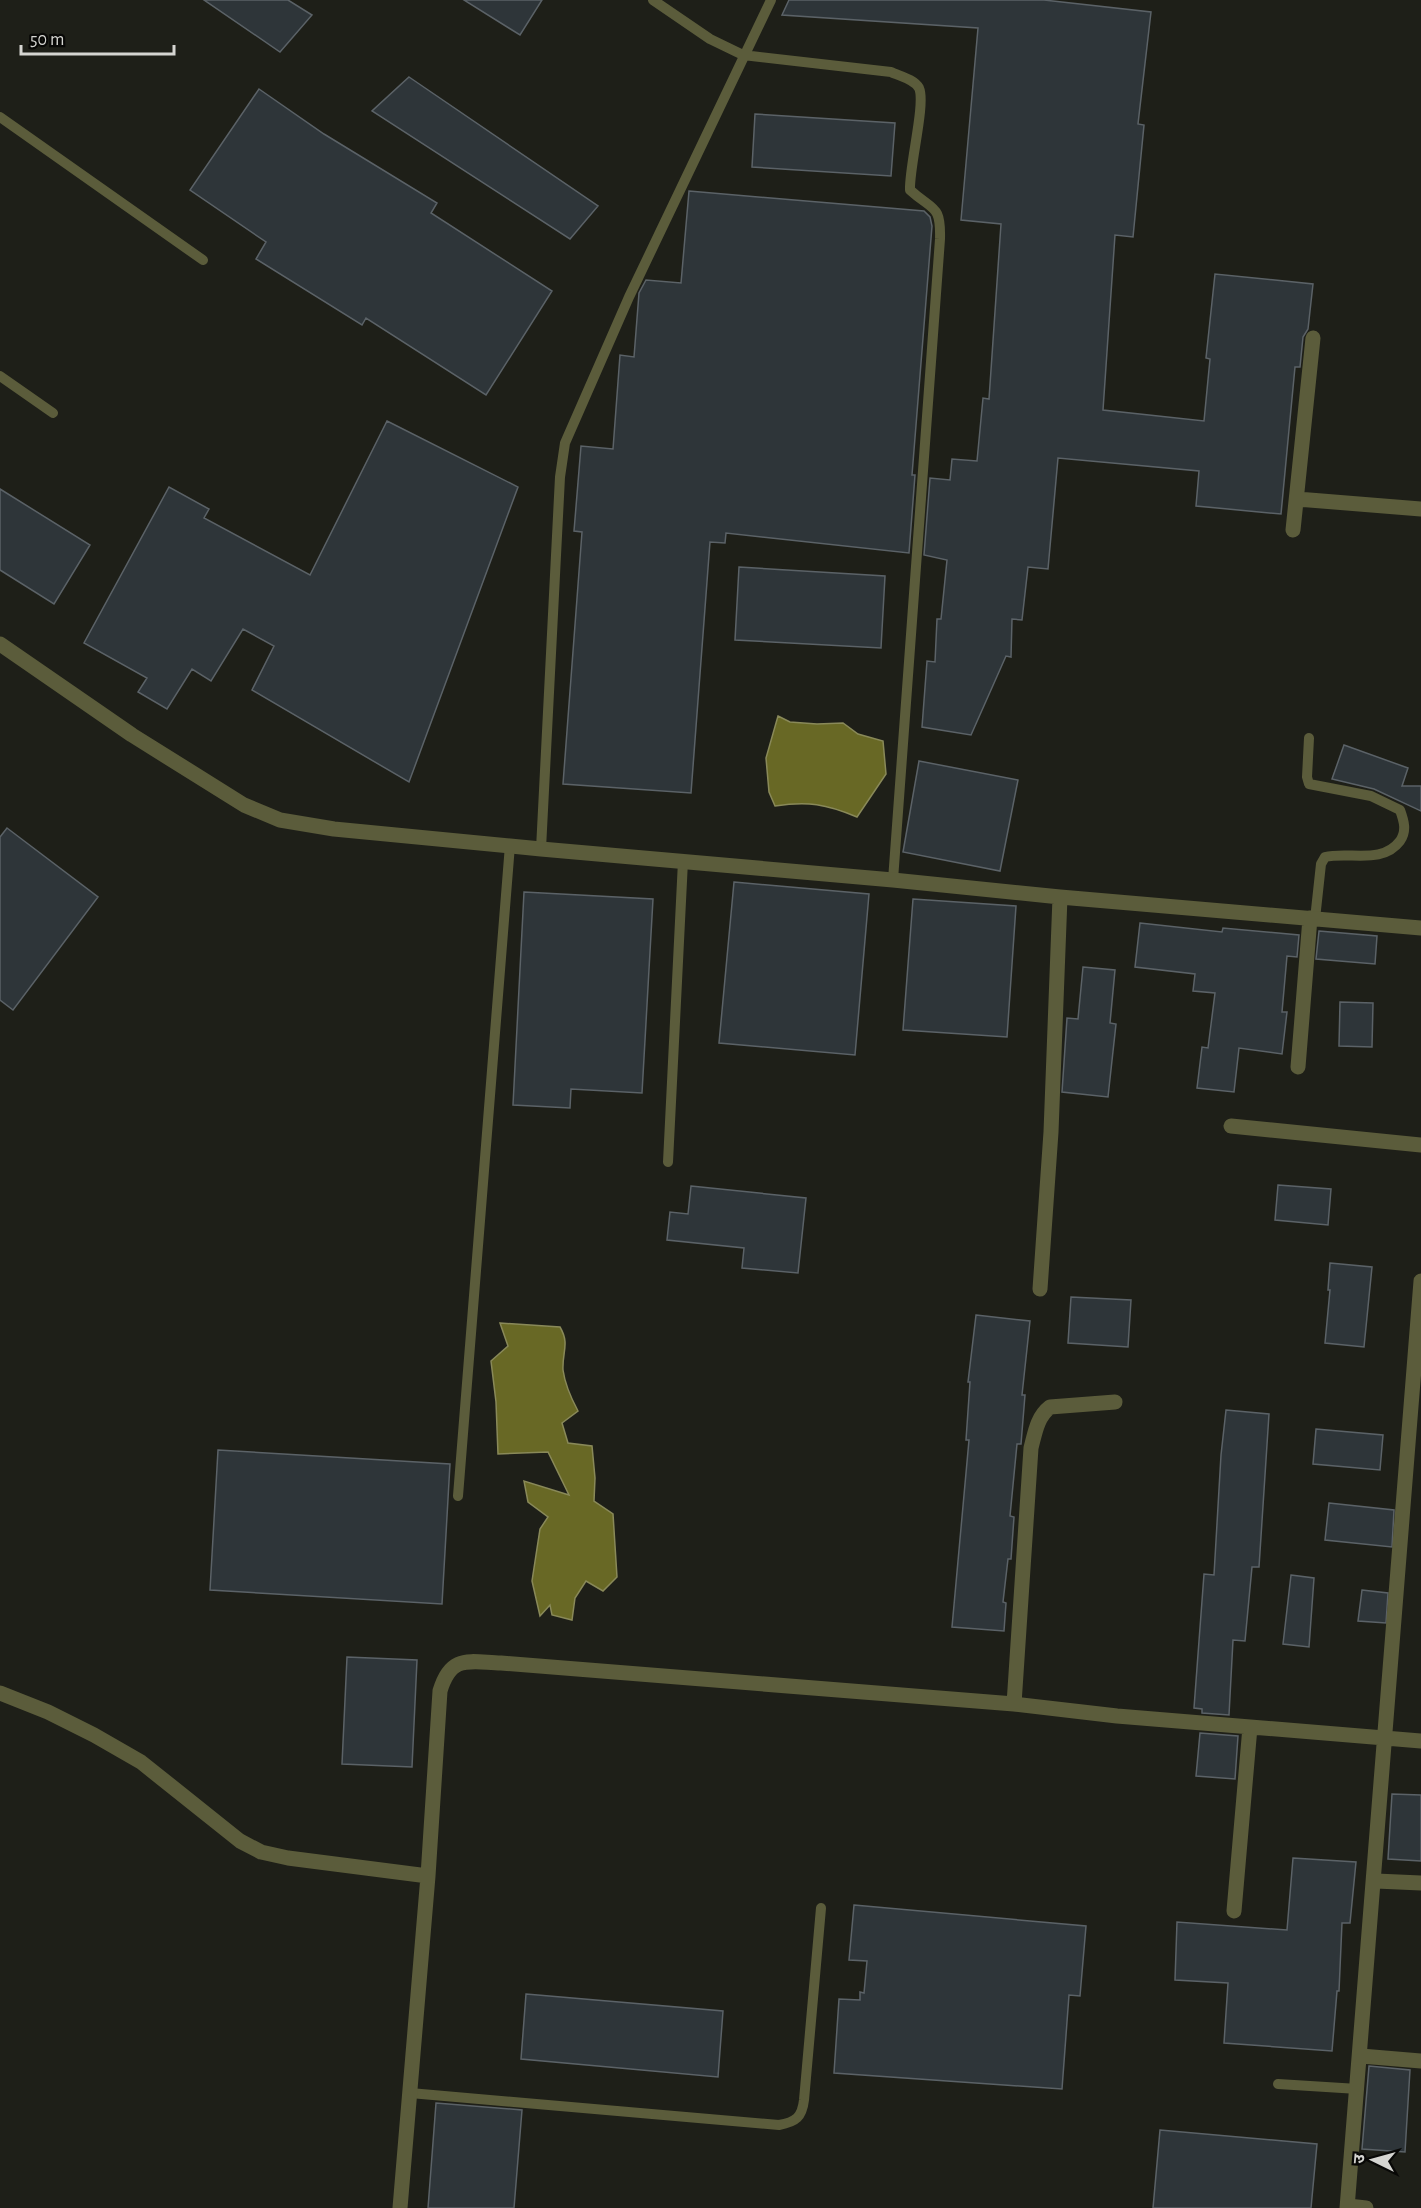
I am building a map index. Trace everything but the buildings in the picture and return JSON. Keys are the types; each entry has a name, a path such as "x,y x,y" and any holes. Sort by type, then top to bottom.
{"street":[{"path":"1293,530 1313,338"},
{"path":"1297,499 1421,509"},
{"path":"0,644 132,735 244,805 280,820 334,829 541,849 1421,928"},
{"path":"1040,1289 1051,1132 1060,897"},
{"path":"1298,1067 1312,919"},
{"path":"1231,1126 1421,1145"},
{"path":"1366,2208 1348,2207 1376,1881 1379,1811 1418,1370 1421,1281"},
{"path":"1014,1704 1031,1448 1038,1422 1043,1412 1050,1407 1115,1402"},
{"path":"400,2208 428,1876 440,1691 444,1675 452,1666 466,1662 501,1663 1014,1704 1117,1716 1421,1741"},
{"path":"0,1693 48,1712 141,1762 240,1840 261,1852 288,1858 428,1876"},
{"path":"1234,1911 1250,1727"},
{"path":"1376,1881 1421,1883"},
{"path":"1361,2056 1421,2061"}],"lane":[{"path":"653,0 710,39 743,55 891,72 910,80 918,87 921,100 909,176 910,190 937,210 940,221 940,239 893,880"},
{"path":"541,849 560,477 565,442 629,297 771,0"},
{"path":"0,117 203,260"},
{"path":"0,376 53,413"},
{"path":"1309,738 1307,777 1309,784 1371,796 1392,804 1400,810 1405,823 1402,837 1394,848 1383,853 1368,856 1324,857 1312,919"},
{"path":"458,1496 510,845"},
{"path":"668,1162 683,861"},
{"path":"410,2093 779,2125 795,2122 803,2109 821,1908"},
{"path":"1278,2084 1358,2089"}],"shaded area":[{"path":"778,716 790,722 843,723 858,734 883,741 886,774 857,817 817,805 775,806 769,792 766,758"},
{"path":"500,1323 560,1327 565,1338 564,1376 578,1411 562,1423 568,1443 592,1446 595,1478 594,1501 613,1514 617,1577 603,1591 586,1581 575,1598 572,1620 552,1615 550,1605 540,1616 532,1581 540,1529 548,1517 528,1502 524,1481 569,1495 548,1452 498,1454 496,1402 491,1361 508,1346"}]}
